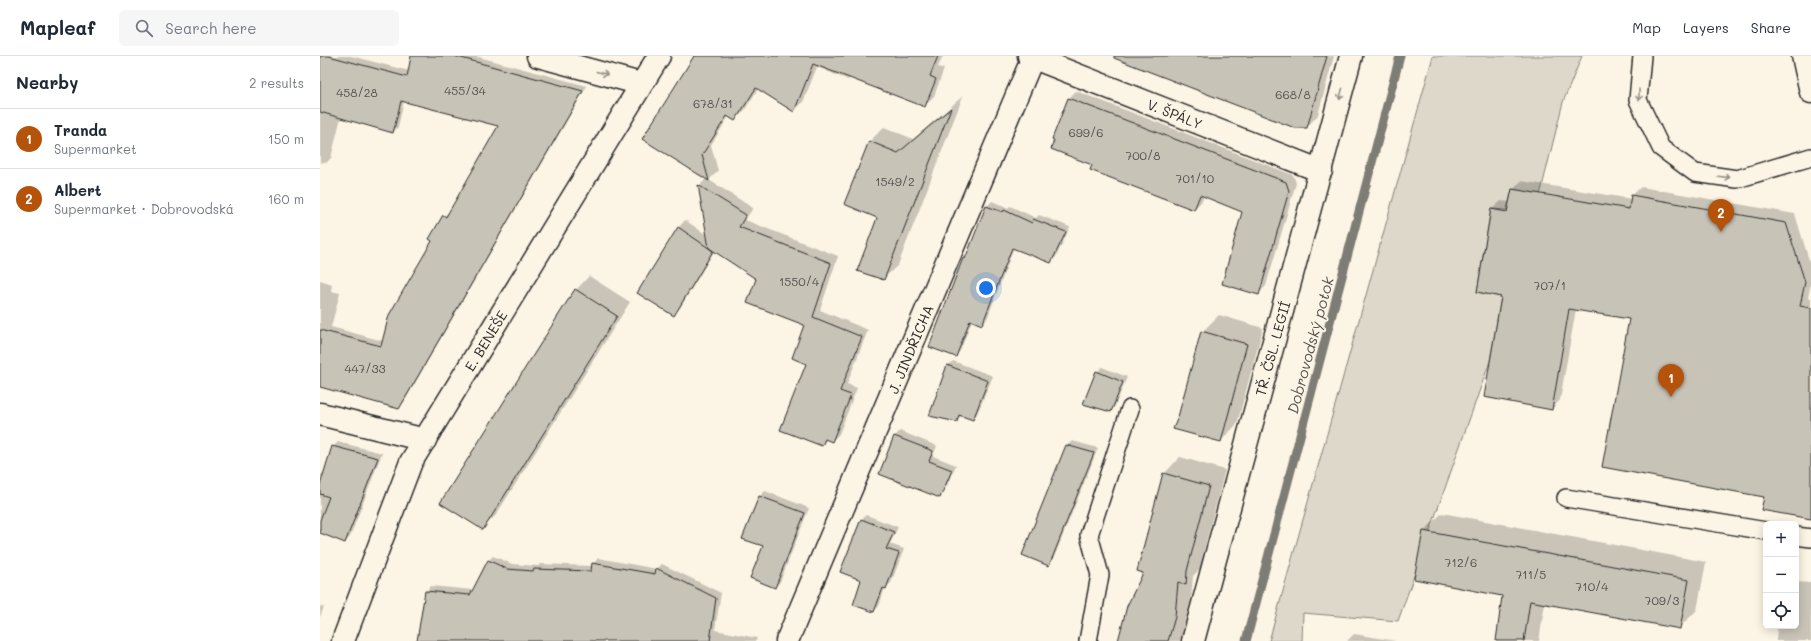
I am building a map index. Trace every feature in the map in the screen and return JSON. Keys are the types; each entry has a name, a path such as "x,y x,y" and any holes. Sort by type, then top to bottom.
{"street":[{"path":"538,56 641,84"},
{"name":"E. BENEŠE","path":"343,641 411,462 659,56"},
{"name":"TŘ. ČSL. LEGIÍ","path":"1193,641 1351,56"},
{"path":"1803,56 1811,92"},
{"name":"V. ŠPÁLY","path":"1031,57 1321,171"},
{"name":"J. JINDŘICHA","path":"787,641 1031,57"},
{"path":"320,414 425,440"}],"lane":[{"path":"1642,56 1638,100 1661,148 1694,173 1737,179 1811,157"},
{"path":"1088,641 1100,575 1089,535 1130,409"},
{"path":"1566,498 1763,531"},
{"path":"1799,536 1811,538"}],"shaded area":[{"path":"1433,56 1582,56 1563,102 1540,195 1512,189 1507,210 1491,209 1477,292 1501,297 1490,361 1398,621 1303,613 1302,641 1269,641"}],"building":[{"path":"320,56 329,56 407,77 411,56 454,56 583,91 399,409 320,387 320,330 381,346 389,315 432,241 429,239 443,215 446,217 498,126 401,101 393,133 320,112"},
{"path":"694,56 938,56 930,76 936,79 925,107 813,64 794,112 756,88 735,121 727,116 702,155 709,181 642,139"},
{"path":"1114,56 1327,56 1307,128 1295,128 1114,58"},
{"path":"1068,98 1286,182 1289,191 1259,295 1222,284 1242,212 1200,195 1194,210 1090,170 1092,165 1051,149 1054,140 1052,139"},
{"path":"951,108 884,280 857,271 877,218 844,204 869,141 898,153"},
{"path":"698,185 746,215 739,227 831,263 813,317 862,337 840,391 851,395 832,442 825,439 822,446 780,430 806,364 792,358 804,325 747,303 756,279 709,248"},
{"path":"1512,189 1629,209 1631,195 1786,223 1805,282 1800,306 1811,308 1811,519 1761,510 1764,497 1602,467 1629,319 1569,309 1552,410 1484,397 1501,297 1477,292 1491,209 1507,212"},
{"path":"986,206 1003,212 1004,210 1032,223 1033,219 1066,232 1051,263 1012,248 982,325 970,320 956,357 929,347 963,258 965,259"},
{"path":"678,227 713,251 674,316 637,293"},
{"path":"575,289 617,316 483,530 440,503"},
{"path":"1201,331 1247,344 1221,442 1173,429 1178,417"},
{"path":"947,365 988,381 973,420 959,415 957,422 929,416"},
{"path":"1096,371 1123,382 1111,412 1083,404"},
{"path":"894,436 933,451 929,461 952,470 940,498 879,474"},
{"path":"1066,445 1094,453 1049,566 1022,555"},
{"path":"332,446 378,458 345,543 320,533 320,520 329,497 320,494 320,485"},
{"path":"1163,473 1209,486 1187,571 1186,585 1178,582 1175,617 1168,641 1118,641 1127,606 1143,573 1137,571"},
{"path":"759,496 805,513 775,588 750,578 763,546 742,539"},
{"path":"861,519 894,532 886,549 899,553 886,589 883,588 874,612 853,605 861,580 840,572"},
{"path":"1423,531 1689,580 1680,629 1530,601 1524,641 1496,641 1502,596 1414,579"},
{"path":"488,560 507,569 533,571 534,569 591,571 592,563 655,574 656,568 716,598 710,641 417,641 425,591 470,595"}],"waterway":[{"name":"Dobrovodský potok","path":"1246,641 1400,56"}],"place":[{"name":"Albert","path":"1721,232"},
{"name":"Tranda","path":"1671,397"}]}
